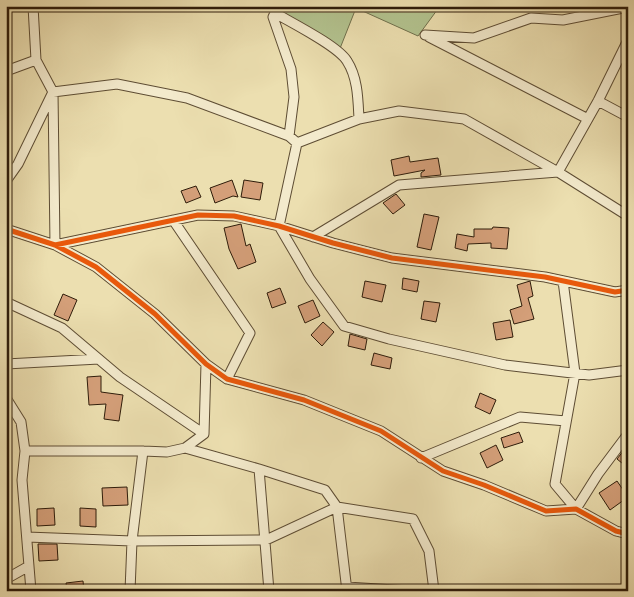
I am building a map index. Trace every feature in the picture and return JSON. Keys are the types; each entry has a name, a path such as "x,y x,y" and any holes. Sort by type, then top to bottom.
{"street":[{"path":"33,6 36,60 53,92 55,245"},
{"path":"588,119 424,35 474,38 531,18 564,20 628,7"},
{"path":"289,136 294,97 292,69 273,16 275,14 332,47 347,60 356,85 360,118"},
{"path":"558,172 598,102 628,40"},
{"path":"6,71 36,60"},
{"path":"53,92 117,84 187,98 289,136 297,143"},
{"path":"6,181 18,164 53,92"},
{"path":"598,102 628,117"},
{"path":"297,143 360,118 399,111 464,120 558,172 628,216"},
{"path":"297,143 279,226 310,279 344,326 389,339 505,365 589,375 628,370"},
{"path":"313,237 399,186 558,172"},
{"path":"55,245 198,215 234,216 279,226 333,244 392,258 545,276 615,292 628,290"},
{"path":"173,220 250,333 227,379"},
{"path":"6,229 55,245 96,267 155,314 206,364 227,379 304,400 381,431 442,471 484,485 546,511 576,509"},
{"path":"564,281 575,373 555,484 576,509 616,531 628,534"},
{"path":"6,302 62,328 120,377 204,434"},
{"path":"6,364 99,359"},
{"path":"204,434 206,364"},
{"path":"6,398 21,422 24,451 22,480 31,591"},
{"path":"421,458 520,417 566,421"},
{"path":"24,451 167,452 185,448 204,434"},
{"path":"576,509 598,474 628,434"},
{"path":"185,448 325,490 337,507 347,589 410,591"},
{"path":"130,591 132,541 143,451"},
{"path":"259,469 269,591"},
{"path":"27,537 132,541 266,540 337,507 413,520 429,551 434,591"},
{"path":"6,579 29,566"}],"green space":[{"path":"270,6 440,6 418,36 356,8 337,56"}],"building":[{"path":"409,156 410,162 438,158 441,175 421,177 421,173 425,170 394,176 391,160"},
{"path":"232,180 238,197 233,196 215,203 210,188"},
{"path":"244,180 263,183 260,200 241,197"},
{"path":"196,186 201,197 186,203 181,191"},
{"path":"396,194 405,205 393,214 383,203"},
{"path":"424,214 439,217 431,250 417,247"},
{"path":"241,224 246,246 250,244 256,262 238,269 229,249 224,228"},
{"path":"493,227 509,228 507,249 491,248 491,243 468,244 467,251 455,248 457,234 474,237 474,229 492,229"},
{"path":"403,278 419,281 417,292 402,289"},
{"path":"365,281 386,285 382,302 362,297"},
{"path":"530,281 533,296 528,298 534,319 514,324 510,310 522,306 517,285"},
{"path":"280,288 286,303 272,308 267,293"},
{"path":"63,294 77,300 68,321 54,315"},
{"path":"313,300 320,316 305,323 298,306"},
{"path":"424,301 440,303 436,322 421,319"},
{"path":"510,320 513,337 496,340 493,323"},
{"path":"323,322 334,332 322,346 311,335"},
{"path":"350,334 367,339 365,350 348,346"},
{"path":"374,353 392,358 390,369 371,365"},
{"path":"101,376 101,392 123,395 119,421 104,419 106,404 89,405 87,377"},
{"path":"480,393 496,400 490,414 475,407"},
{"path":"519,432 523,442 504,448 501,438"},
{"path":"496,445 503,460 487,468 480,453"},
{"path":"628,445 628,468 617,459"},
{"path":"617,481 628,497 610,510 599,493"},
{"path":"127,487 128,505 103,506 102,488"},
{"path":"54,508 55,525 37,526 37,509"},
{"path":"80,508 96,509 96,527 80,526"},
{"path":"38,544 57,544 58,560 39,561"},
{"path":"83,581 84,591 67,591 66,583"}],"cycle path":[{"path":"55,245 198,215 234,216 279,226 333,243 392,258 545,277 615,292 628,290"},
{"path":"6,229 55,245 96,267 155,314 206,364 227,379 304,400 381,431 443,471 484,485 546,511 576,509 616,531 628,534"}]}
